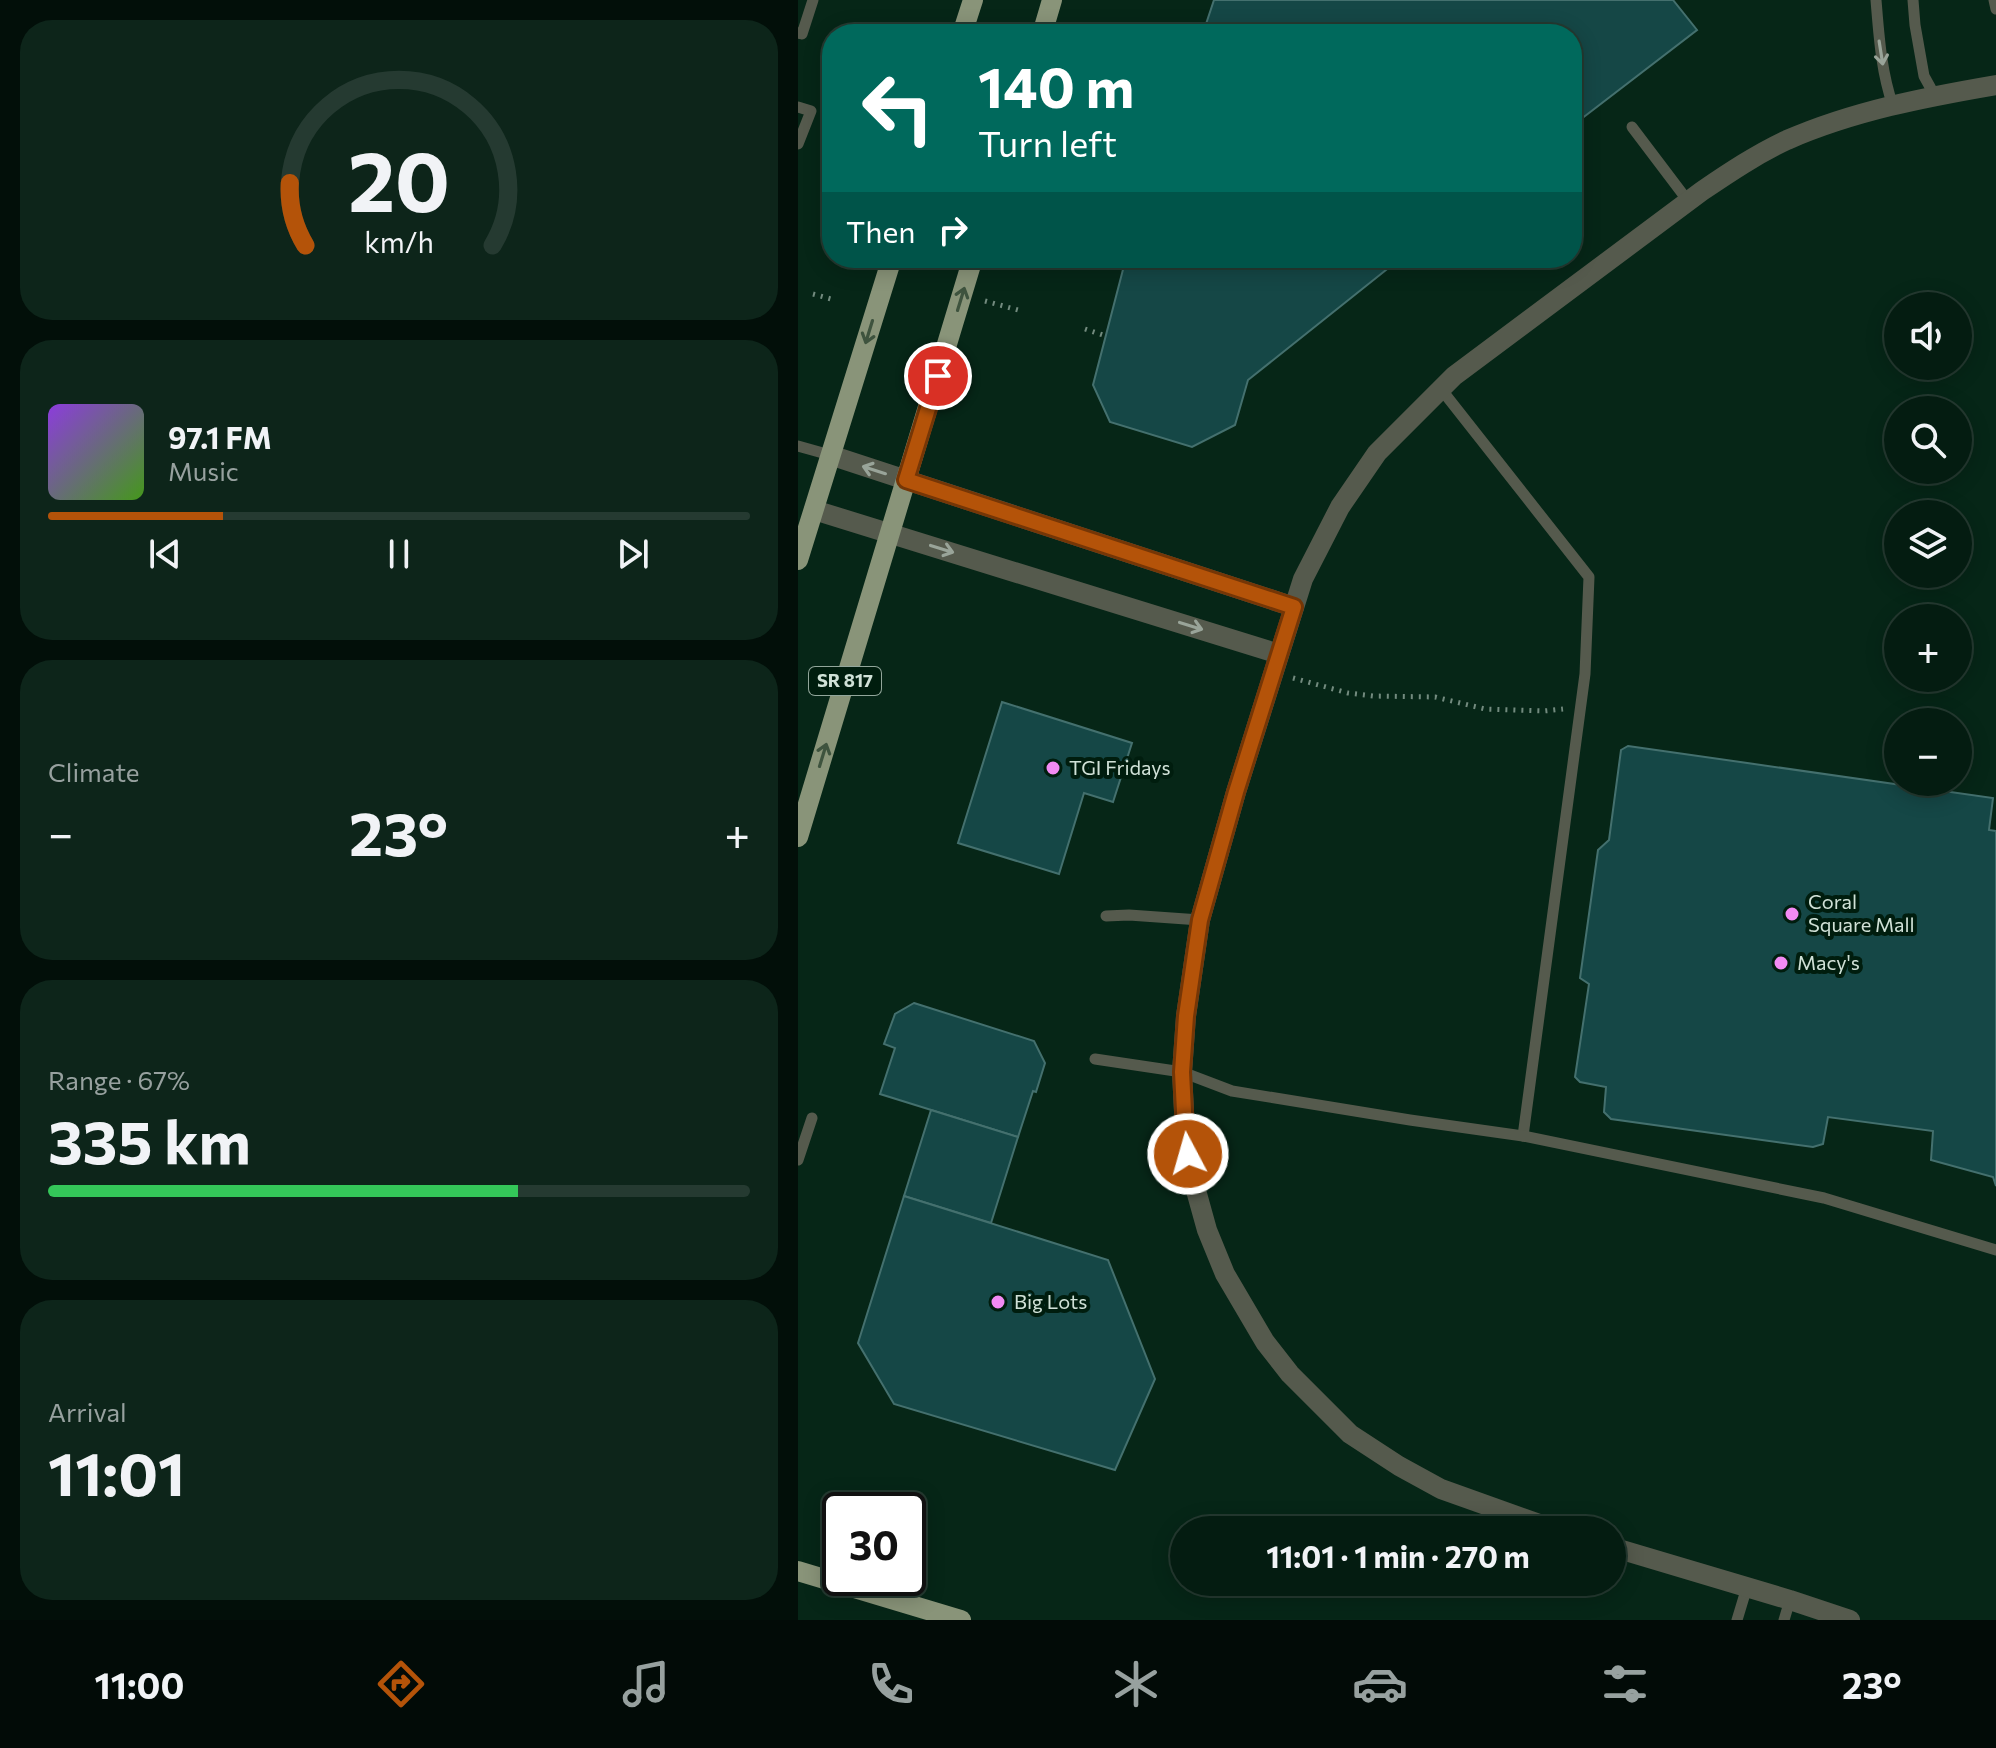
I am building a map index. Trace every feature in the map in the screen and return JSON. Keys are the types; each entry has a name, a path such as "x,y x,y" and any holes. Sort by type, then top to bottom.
{"main road":[{"path":"965,24 973,0"},
{"path":"1045,24 1052,0"},
{"path":"798,560 810,508 830,455 889,268"},
{"name":"SR 817","path":"798,837 970,268"},
{"path":"798,1571 961,1620"}],"street":[{"path":"1517,1516 1441,1489 1399,1466 1350,1434 1290,1374 1265,1342 1225,1274 1207,1230 1192,1176 1185,1131 1182,1072 1186,1016 1200,920 1236,792 1303,579 1340,507 1377,453 1454,376 1688,201 1741,165 1787,140 1893,106 1996,85"},
{"path":"830,455 1294,607"},
{"path":"810,508 1279,654"},
{"path":"1626,1551 1850,1620"}],"lane":[{"path":"798,33 802,34 813,0"},
{"path":"1876,0 1880,47 1893,106"},
{"path":"1913,0 1924,76 1935,96"},
{"path":"1994,0 1996,9"},
{"path":"798,107 811,111 798,144"},
{"path":"1632,127 1688,201"},
{"path":"1441,389 1589,577 1585,674 1523,1136"},
{"path":"798,446 830,455"},
{"path":"1106,916 1200,920"},
{"path":"1095,1059 1182,1072 1232,1091 1523,1136 1824,1198 1996,1250"},
{"path":"798,1160 812,1118"},
{"path":"1737,1620 1747,1587"},
{"path":"1784,1620 1790,1600"}],"path":[{"path":"813,294 831,299"},
{"path":"985,301 1018,310"},
{"path":"1085,329 1106,336"},
{"path":"1272,677 1299,679 1348,693 1435,697 1485,709 1544,711 1580,707"}],"building":[{"path":"1214,0 1673,0 1697,30 1582,118 1582,24 1206,24"},
{"path":"1123,268 1388,268 1248,380 1235,425 1192,447 1110,422 1093,385"},
{"name":"TGI Fridays","path":"1002,702 1132,743 1113,802 1084,793 1059,874 958,843"},
{"name":"Coral Square Mall","path":"1628,746 1884,782 1884,796 1972,795 1993,798 1989,830 1996,831 1996,1186 1993,1177 1931,1160 1933,1131 1828,1117 1823,1144 1813,1147 1611,1119 1604,1112 1606,1087 1580,1082 1575,1077 1589,984 1580,978 1598,850 1609,840 1621,750"},
{"path":"914,1003 1034,1041 1045,1063 1018,1137 880,1094 895,1048 884,1044 895,1014"},
{"path":"931,1110 1018,1137 991,1223 904,1196"},
{"name":"Big Lots","path":"904,1196 1108,1260 1155,1379 1115,1470 894,1404 858,1343"}],"place":[{"name":"TGI Fridays","path":"1053,768"},
{"name":"Coral Square Mall","path":"1792,914"},
{"name":"Macy's","path":"1781,963"},
{"name":"Big Lots","path":"998,1302"}],"route":[{"path":"938,376 906,480 1294,607 1236,792 1196,939 1182,1072 1188,1154"}]}
